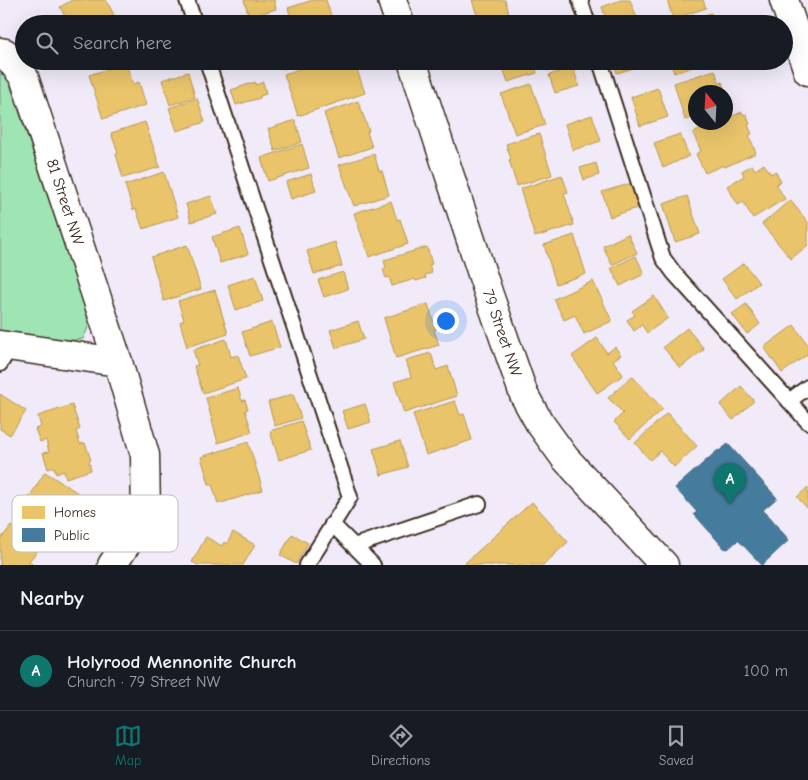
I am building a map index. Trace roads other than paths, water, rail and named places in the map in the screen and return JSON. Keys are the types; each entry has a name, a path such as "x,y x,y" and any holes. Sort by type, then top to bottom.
{"street":[{"path":"392,0 397,15"},
{"path":"784,0 789,15"},
{"path":"793,26 808,70"},
{"name":"81 Street NW","path":"0,52 5,52 15,65"},
{"name":"81 Street NW","path":"19,70 24,77 118,362 145,455 146,495"},
{"name":"79 Street NW","path":"415,70 524,395 539,422 565,458 664,565"},
{"path":"4,352 118,362"},
{"name":"81 Street NW","path":"112,565 121,552"}],"lane":[{"path":"187,0 192,15"},
{"path":"580,0 585,15"},
{"path":"210,70 350,497 307,565"},
{"path":"603,70 663,258 674,273 808,422"},
{"path":"789,401 808,387"},
{"path":"354,546 479,504"},
{"path":"332,524 373,565"}],"place":[{"name":"Holyrood Mennonite Church","path":"730,504"}]}
